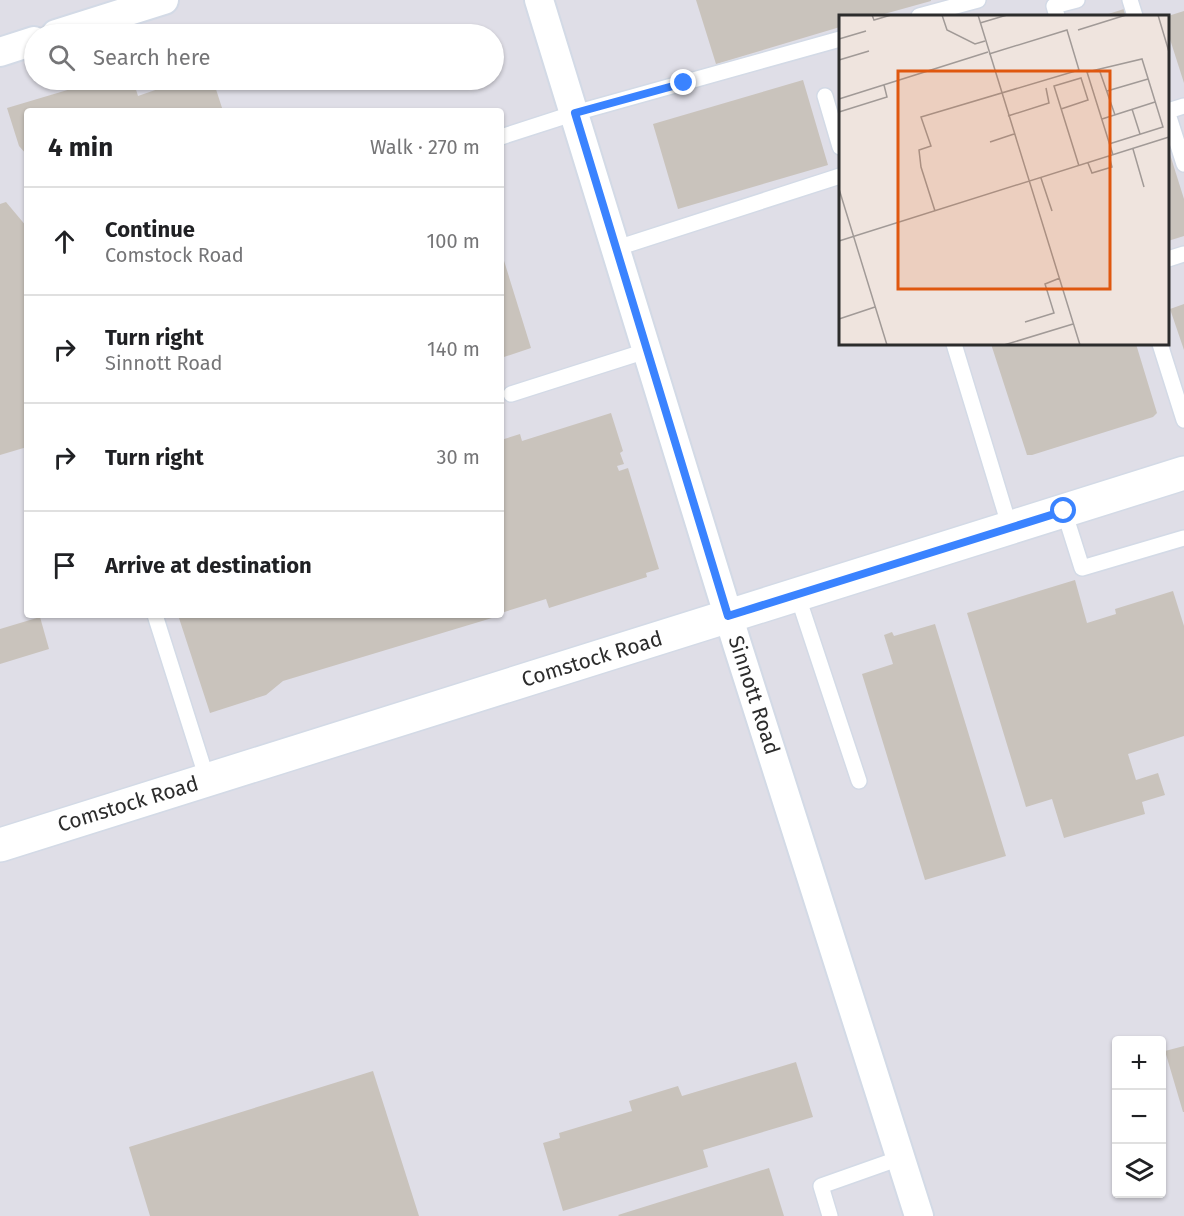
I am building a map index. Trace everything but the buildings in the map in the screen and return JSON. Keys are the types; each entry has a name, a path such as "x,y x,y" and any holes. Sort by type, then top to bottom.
{"street":[{"path":"88,24 164,0"},
{"name":"Sinnott Road","path":"539,0 649,350 728,616 920,1216"},
{"path":"0,52 24,44"},
{"name":"Comstock Road","path":"0,845 1064,511 1182,479"}],"lane":[{"path":"923,15 978,0"},
{"path":"1057,15 1054,6 1077,0"},
{"path":"1130,0 1135,15"},
{"path":"504,136 575,113 839,39"},
{"path":"825,96 839,144"},
{"path":"1169,111 1184,106"},
{"path":"1169,118 1184,164"},
{"path":"617,248 839,176"},
{"path":"1169,258 1184,254"},
{"path":"954,345 1010,528"},
{"path":"1160,345 1183,410"},
{"path":"511,394 649,350"},
{"path":"1064,511 1082,568 1184,538"},
{"path":"798,594 859,781"},
{"path":"156,618 207,779"},
{"path":"830,1216 821,1186 903,1158"}],"shaded area":[{"path":"0,0 1184,0 1184,1216 0,1216"}],"route":[{"path":"684,83 575,113 714,563 728,616 1064,511"}]}
